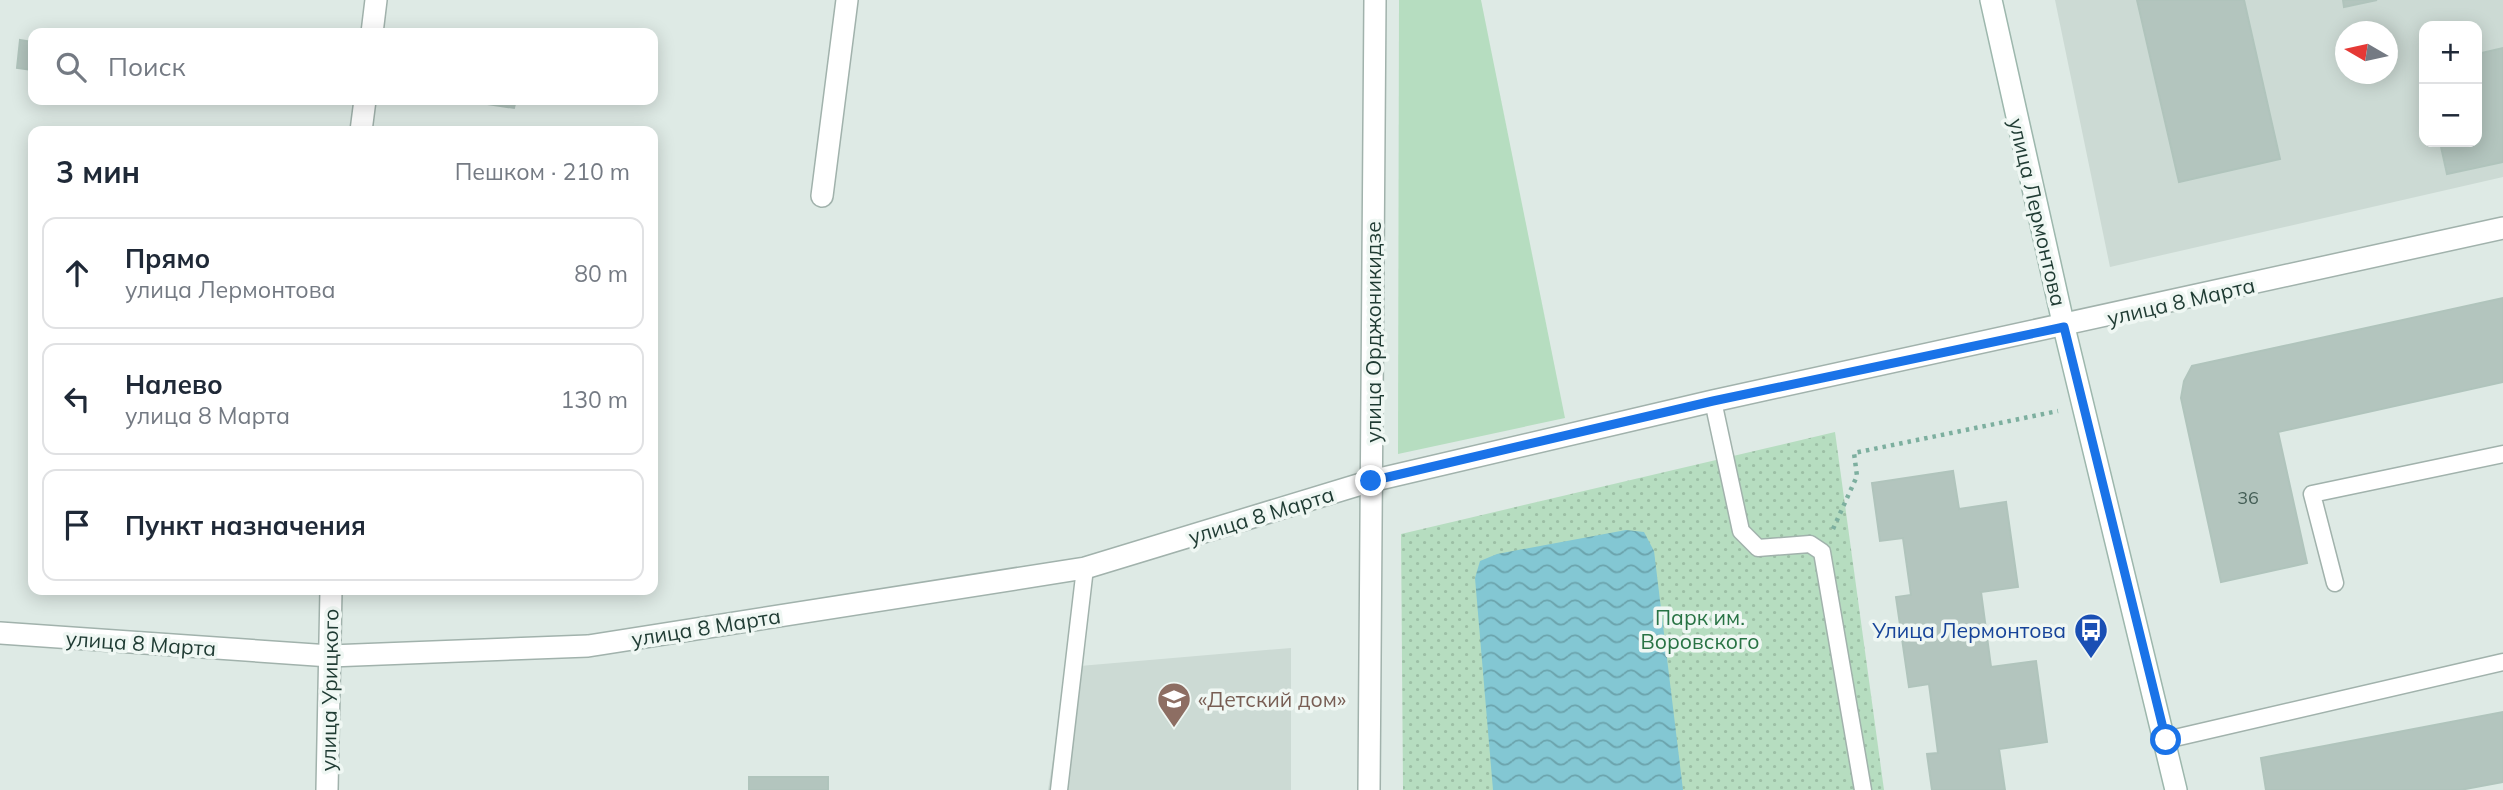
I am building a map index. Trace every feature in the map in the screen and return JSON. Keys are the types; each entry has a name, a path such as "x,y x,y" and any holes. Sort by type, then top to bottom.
{"street":[{"path":"373,28 376,0"},
{"path":"822,196 847,0"},
{"name":"улица Орджоникидзе","path":"1369,790 1375,0"},
{"name":"улица Лермонтова","path":"1991,0 2064,327 2176,790"},
{"path":"362,126 364,105"},
{"name":"улица 8 Марта","path":"0,633 330,656 588,646 1085,568 1371,481 1713,401 2064,327 2503,228"},
{"name":"улица Урицкого","path":"327,790 331,595"}],"lane":[{"path":"1713,401 1741,531 1758,548 1810,544 1822,552 1863,790"},
{"path":"2335,583 2312,494 2503,454"},
{"path":"1059,790 1085,568"},
{"path":"2166,740 2503,662"}],"path":[{"path":"1822,552 1857,476 1854,453 2083,405"}],"shaded area":[{"path":"2055,0 2503,0 2503,177 2110,267"},
{"name":"«Детский дом»","path":"1291,648 1291,790 1048,790 1068,667"}],"green space":[{"path":"1399,0 1481,0 1565,418 1398,454"},
{"name":"Парк им. Воровского","path":"1835,432 1884,790 1403,790 1401,534"}],"water":[{"path":"1626,530 1644,532 1654,551 1683,790 1493,790 1475,578 1480,561 1497,554"}],"building":[{"path":"2137,0 2244,0 2280,159 2179,182"},
{"path":"2343,0 2377,0 2344,7"},
{"path":"20,40 28,41 28,69 17,68"},
{"path":"2503,48 2503,162 2447,174 2441,147 2482,147 2482,53"},
{"path":"494,105 515,105 514,108"},
{"path":"2503,298 2503,382 2278,432 2307,563 2221,582 2181,398 2184,381 2192,366"},
{"path":"1953,471 1959,509 2006,502 2018,587 1981,592 1991,667 2036,661 2047,742 1999,749 2005,790 1932,790 1927,754 1938,753 1929,684 1909,687 1896,597 1911,595 1903,538 1880,541 1872,483"},
{"path":"2503,712 2503,782 2460,790 2266,790 2261,758"},
{"path":"749,777 828,777 828,790 749,790"}],"place":[{"name":"Улица Лермонтова","path":"2091,660"},
{"name":"«Детский дом»","path":"1174,729"}],"route":[{"path":"1371,481 1713,401 2064,327 2166,740"}]}
